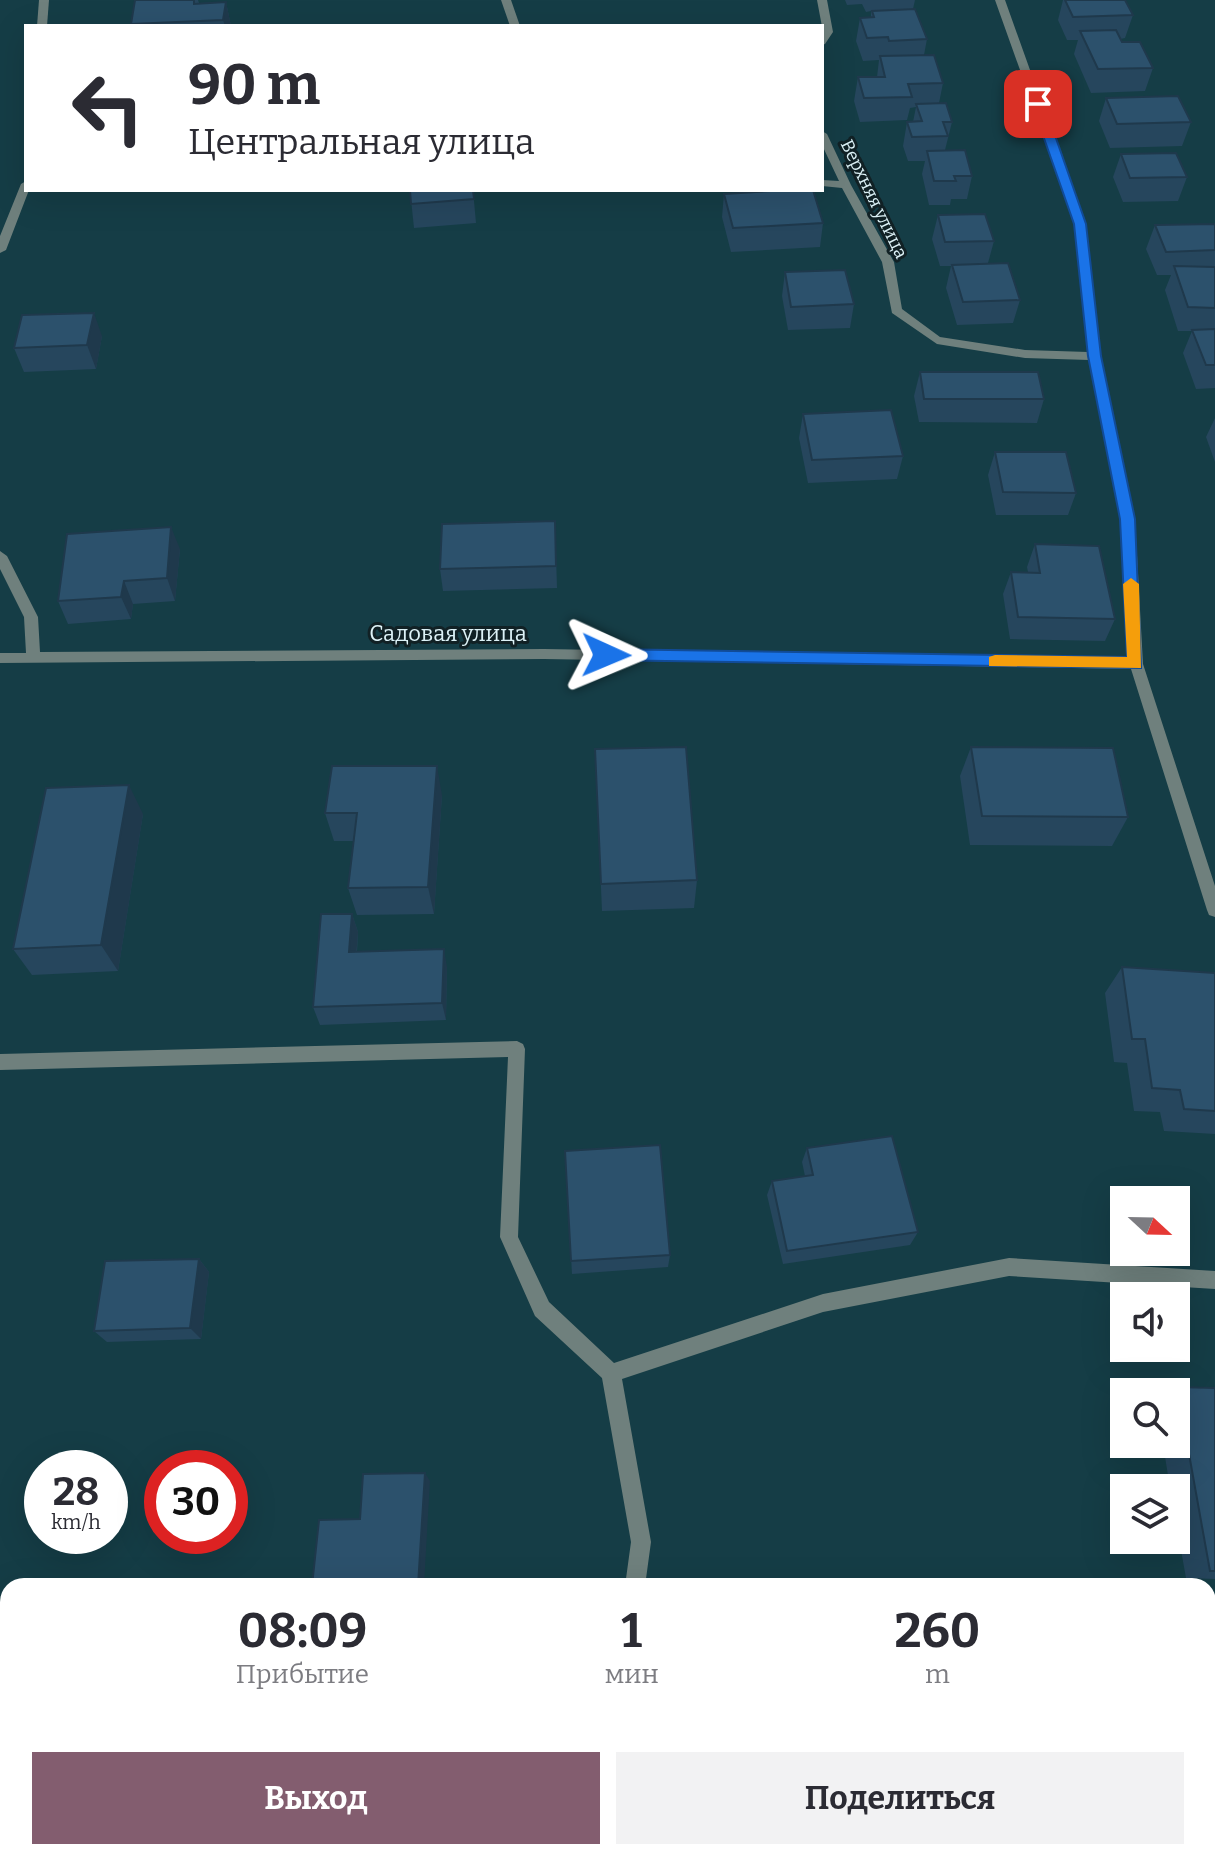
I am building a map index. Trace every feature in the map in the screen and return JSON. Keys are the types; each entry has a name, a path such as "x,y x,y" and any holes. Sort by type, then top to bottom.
{"street":[{"path":"42,24 44,0"},
{"path":"506,0 514,24"},
{"path":"822,0 828,32 824,39"},
{"path":"1000,0 1080,224 1094,356 1128,519 1136,664 1215,910"},
{"name":"Верхняя улица","path":"824,138 888,262 896,310 937,340 1025,354 1094,356"},
{"path":"824,183 846,185"},
{"path":"0,250 24,189"},
{"path":"0,556 31,617 33,655"},
{"name":"Садовая улица","path":"0,658 33,655 544,654 1136,664"},
{"path":"0,1062 517,1049 509,1237 542,1309 611,1373 641,1542 636,1578"},
{"path":"611,1373 823,1303 1009,1267 1215,1280"}],"building":[{"path":"135,0 194,0 194,4 226,2 223,20 131,24"},
{"path":"1065,0 1125,0 1133,15 1073,17"},
{"path":"915,9 927,39 889,41 888,37 867,38 860,18 874,17 872,11"},
{"path":"1116,30 1122,42 1140,42 1153,68 1098,69 1080,31"},
{"path":"934,55 943,83 908,84 912,97 864,98 858,77 885,77 880,56"},
{"path":"1178,96 1191,122 1117,124 1106,98"},
{"path":"946,103 952,122 943,122 948,136 912,137 907,122 922,121 916,104"},
{"path":"965,150 972,176 954,176 956,181 934,181 927,151"},
{"path":"1176,153 1187,177 1130,178 1121,154"},
{"path":"410,192 473,192 474,199 411,204"},
{"path":"814,192 823,223 733,228 724,194"},
{"path":"985,214 994,241 945,242 938,215"},
{"path":"1215,224 1215,250 1166,252 1155,225"},
{"path":"1008,263 1020,300 963,302 952,265"},
{"path":"1174,266 1215,267 1215,308 1188,307"},
{"path":"845,270 854,304 791,307 785,272"},
{"path":"94,313 87,345 14,348 22,315"},
{"path":"1215,329 1215,365 1206,365 1192,330"},
{"path":"920,372 1038,372 1044,399 924,399"},
{"path":"891,410 903,456 812,460 803,414"},
{"path":"995,452 1066,452 1076,493 1003,492"},
{"path":"555,521 556,566 440,569 442,524"},
{"path":"171,527 167,578 124,581 121,597 58,601 67,534"},
{"path":"1035,544 1099,546 1115,619 1018,617 1011,572 1040,573"},
{"path":"686,747 697,880 601,884 595,749"},
{"path":"971,747 1113,748 1128,817 982,816"},
{"path":"332,766 437,766 428,887 348,888 357,813 325,813"},
{"path":"129,785 101,945 13,949 46,788"},
{"path":"321,914 352,914 349,952 444,949 442,1003 313,1007"},
{"path":"1122,967 1215,973 1215,1111 1184,1109 1180,1090 1152,1088 1145,1039 1132,1039"},
{"path":"892,1136 918,1232 787,1251 772,1181 813,1175 807,1148"},
{"path":"660,1145 670,1255 571,1261 565,1151"},
{"path":"199,1259 190,1328 94,1331 105,1261"},
{"path":"1190,1387 1215,1388 1215,1571 1210,1571 1190,1458"},
{"path":"425,1473 418,1578 313,1578 319,1520 360,1519 363,1474"}],"slow traffic":[{"path":"995,661 1136,664 1131,584"}],"route":[{"path":"606,655 1136,664 1128,519 1094,356 1080,224 1038,104"}]}
